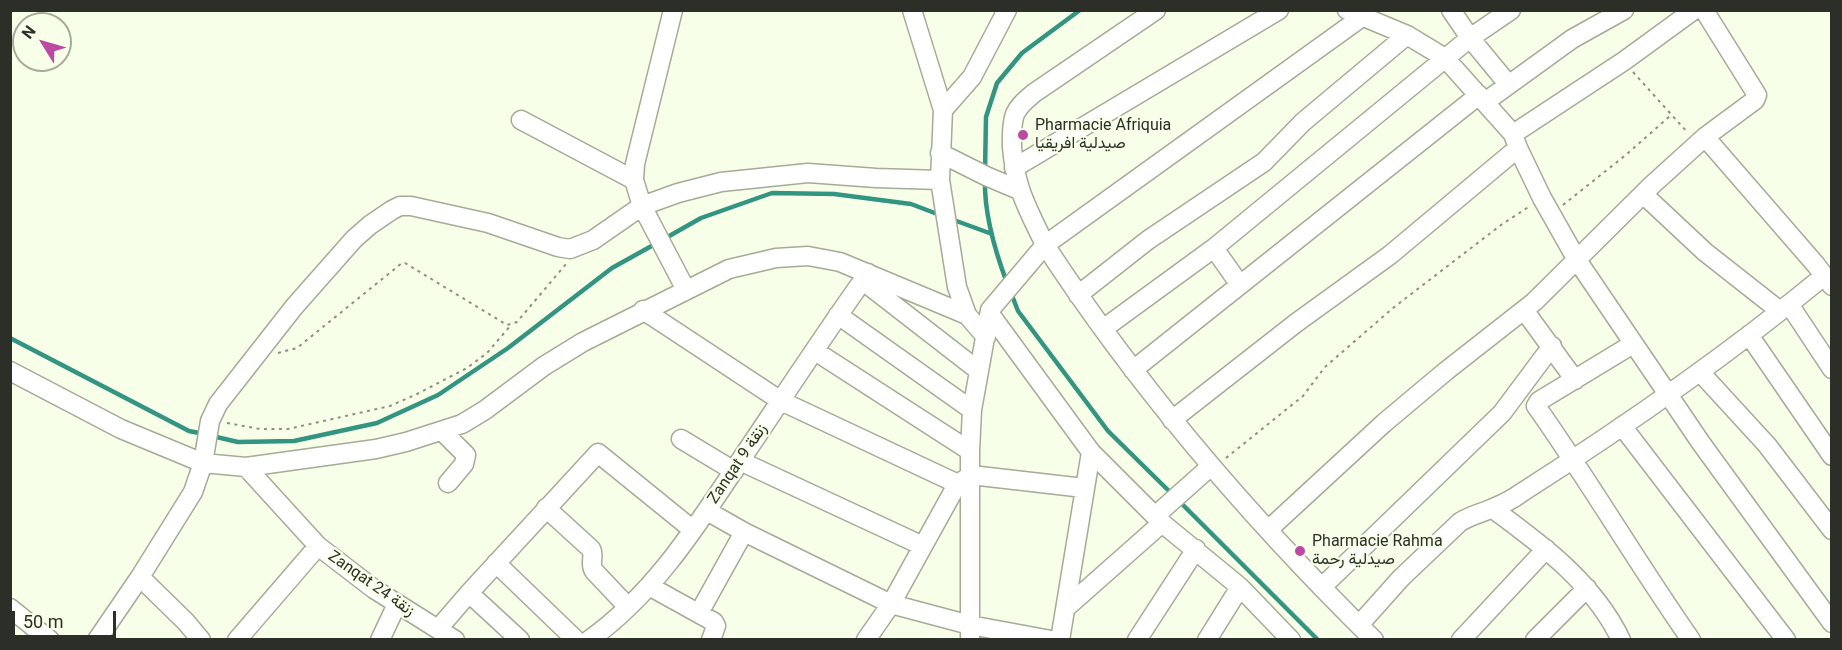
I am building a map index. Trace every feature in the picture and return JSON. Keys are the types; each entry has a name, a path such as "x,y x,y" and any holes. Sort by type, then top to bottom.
{"street":[{"path":"673,10 635,165 634,180 646,213 686,290"},
{"path":"912,10 943,110 948,156 940,180 957,286 967,315 986,338"},
{"path":"943,110 972,77 1007,10"},
{"path":"1156,10 1034,93 1023,103 1015,114 1011,129 1014,168 1019,190 1045,245 1132,370 1211,468 1374,639"},
{"path":"1014,168 1279,10"},
{"path":"1451,10 1470,38 1508,84"},
{"path":"1103,329 1214,248 1445,58 1511,10"},
{"path":"1132,370 1482,98 1508,84 1572,39 1624,10"},
{"path":"1172,420 1296,323 1390,255 1516,141 1694,10"},
{"path":"1268,530 1384,423 1524,310 1642,194 1702,141 1757,98 1704,10"},
{"path":"970,632 964,479 970,451 972,411 990,312 1045,245 1354,14 1407,34 1445,58 1482,98 1516,141 1546,206 1577,260 1701,443 1832,623"},
{"path":"1078,295 1148,240 1264,162 1303,122 1407,34"},
{"path":"521,120 634,180"},
{"path":"1359,625 1401,578 1460,522 1515,497 1574,459 1700,372 1784,308 1828,281 1702,141"},
{"path":"948,156 1019,190"},
{"path":"98,639 193,492 204,455 209,423 218,404 294,307 354,239 370,225 400,206 411,206 488,223 570,249 581,246 646,213 678,193 721,182 807,173 940,180"},
{"path":"1642,194 1705,252 1784,308 1832,369"},
{"path":"1214,248 1240,285"},
{"path":"10,371 121,429 204,455 222,466 246,467 376,449 462,424 582,342 729,269 776,258 808,256 840,262 866,277 967,315"},
{"path":"866,277 979,371"},
{"name":"Zanqat 9 زنقة","path":"589,639 628,607 649,586 693,530 866,277"},
{"path":"643,310 781,400 964,479 1084,488"},
{"path":"1524,310 1575,380"},
{"path":"990,312 1091,452 1158,520 1240,587 1283,637"},
{"path":"838,315 972,411"},
{"path":"1749,335 1832,456"},
{"path":"1633,344 1539,400 1536,404 1574,459 1636,561 1690,639"},
{"path":"1322,587 1502,412 1552,346"},
{"path":"815,351 970,451"},
{"path":"1700,372 1767,445 1832,530"},
{"path":"1622,426 1786,639"},
{"path":"442,431 466,455 464,464 448,483"},
{"path":"681,439 737,466 923,546"},
{"path":"1060,639 1091,452"},
{"path":"438,629 598,453 693,530"},
{"name":"Zanqat 24 زنقة","path":"246,467 318,546 347,570 455,639"},
{"path":"1066,607 1158,520 1170,502 1211,468"},
{"path":"866,639 891,604 964,479"},
{"path":"546,508 591,549 593,554 591,564 594,571 628,607"},
{"path":"1493,508 1546,549 1587,588 1621,639"},
{"path":"707,510 744,532 891,604 970,632 1052,639"},
{"path":"699,613 744,532"},
{"path":"237,639 318,546"},
{"path":"1137,639 1196,549"},
{"path":"1461,639 1546,549"},
{"path":"496,563 576,639"},
{"path":"140,577 201,639"},
{"path":"649,586 699,613 714,632"},
{"path":"1207,639 1240,587"},
{"path":"1536,639 1587,588"},
{"path":"469,593 520,639"},
{"path":"380,639 397,604"},
{"path":"10,608 50,639"}],"path":[{"path":"1624,61 1671,115 1702,141"},
{"path":"1211,468 1304,396 1325,367 1392,308 1501,225 1546,206 1611,167 1671,115"},
{"path":"209,423 260,429 288,429 390,406 417,394 467,368 487,353 511,325 517,322 581,246"},
{"path":"255,358 297,348 402,263 507,325 511,325"}],"waterway":[{"path":"985,172 986,117 997,83 1022,53 1080,10"},
{"path":"985,180 986,206 991,233 1007,283"},
{"path":"664,239 701,218 772,193 834,194 911,204 940,215"},
{"path":"951,219 992,234"},
{"path":"212,436 238,442 294,441 377,423 438,395 508,348 612,268 657,243"},
{"path":"1011,293 1018,311 1108,431 1172,494"},
{"path":"10,338 189,431 204,434"},
{"path":"1178,500 1318,640"}],"place":[{"name":"Pharmacie Afriquia صيدلية افريقيا","path":"1023,135"},
{"name":"Pharmacie Rahma صيدلية رحمة","path":"1300,551"}]}
